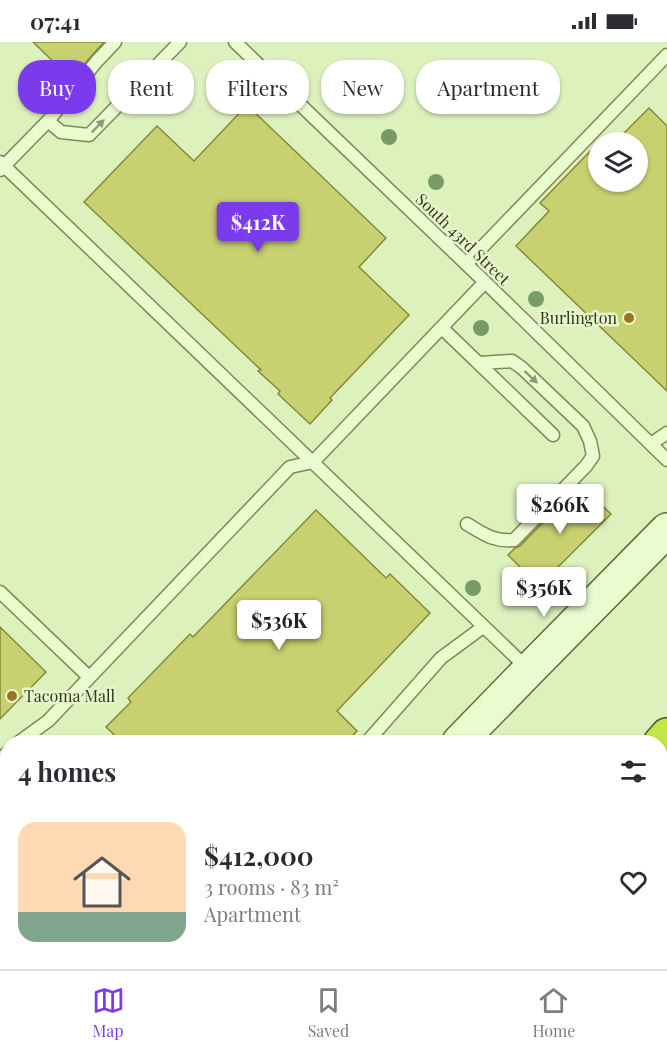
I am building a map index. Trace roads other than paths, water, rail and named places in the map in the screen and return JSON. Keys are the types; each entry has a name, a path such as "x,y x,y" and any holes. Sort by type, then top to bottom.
{"street":[{"path":"466,735 667,530"}],"lane":[{"path":"116,42 97,61 48,121 1,166 529,670"},
{"path":"48,121 61,132 89,135 180,42"},
{"name":"South 43rd Street","path":"237,43 667,460"},
{"path":"466,264 665,63"},
{"path":"29,735 48,721 290,467 313,462 485,282"},
{"path":"442,328 553,435"},
{"path":"467,524 490,537 505,541 514,540 593,456 590,441 583,426 522,368 512,361 479,363"},
{"path":"651,444 667,433"},
{"path":"0,592 89,677"},
{"path":"373,735 441,658 483,627"}],"place":[{"name":"Burlington","path":"629,318"},
{"name":"Tacoma Mall","path":"12,696"}]}
